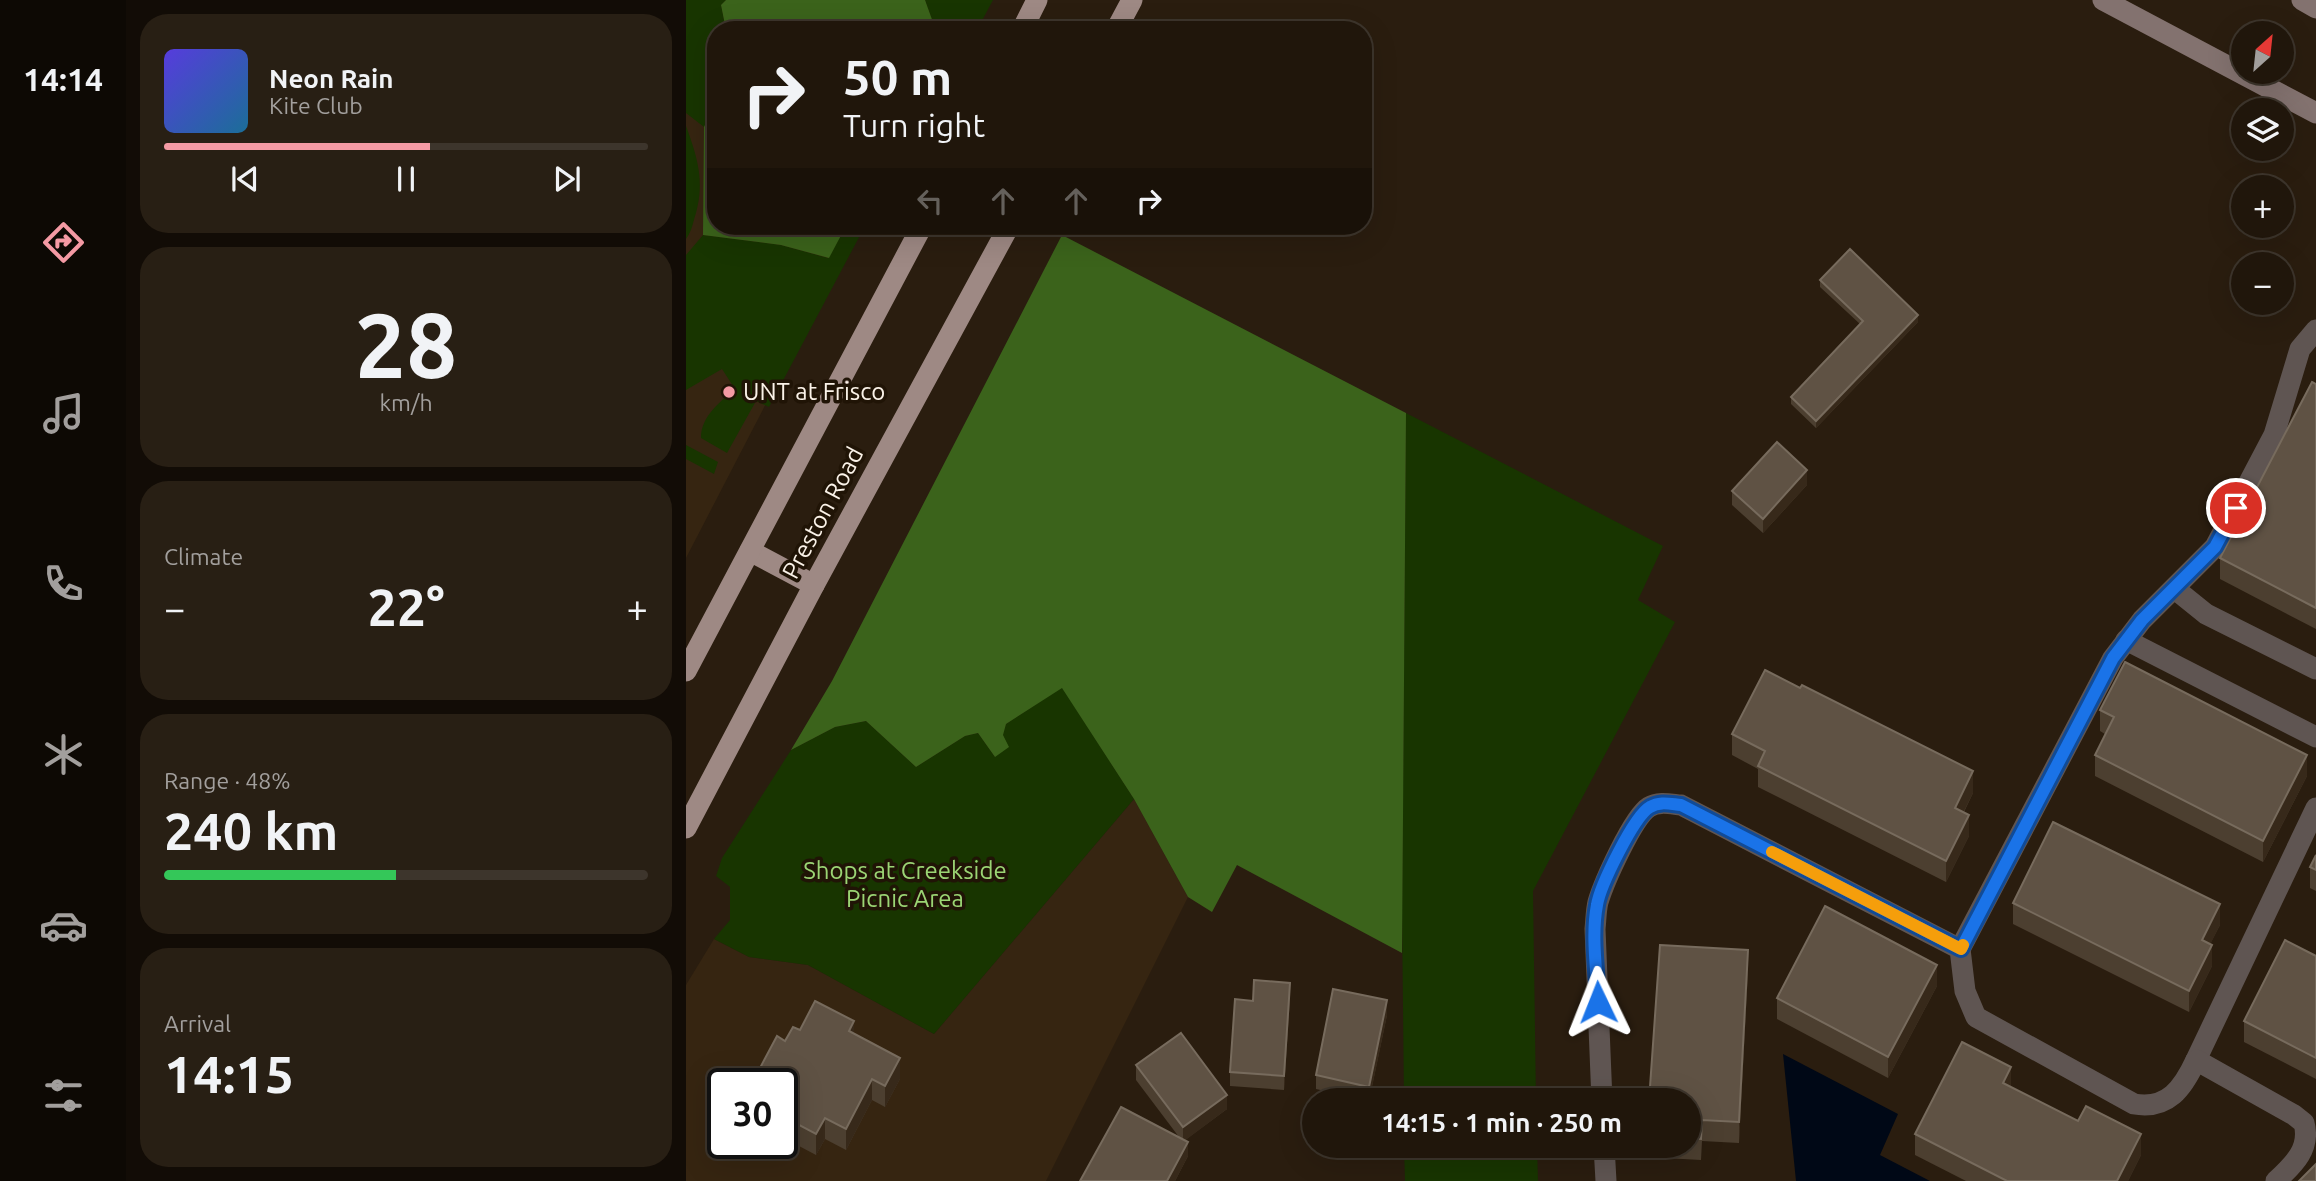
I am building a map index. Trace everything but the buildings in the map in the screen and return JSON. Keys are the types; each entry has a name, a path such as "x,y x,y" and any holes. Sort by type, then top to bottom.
{"main road":[{"path":"1026,21 1037,0"},
{"path":"1121,21 1132,0"},
{"path":"2103,0 2316,113"},
{"path":"2302,0 2316,8"},
{"name":"Preston Road","path":"686,671 917,235"},
{"name":"Preston Road","path":"686,828 1004,235"},
{"path":"750,551 814,585"}],"street":[{"path":"2316,330 2300,349 2274,435 2215,547 2142,620 2113,658 1961,949 1965,991 1976,1017 2134,1104 2158,1104 2176,1094 2186,1082 2316,808"},
{"path":"2175,589 2206,614 2316,669"},
{"path":"2126,640 2316,737"},
{"path":"1601,1088 1595,929 1597,905 1603,886 1634,824 1647,808 1658,803 1681,805 1961,949"},
{"path":"2196,1060 2304,1123 2306,1136 2302,1153 2276,1181"},
{"path":"1605,1158 1606,1181"}],"shaded area":[{"name":"UNT at Frisco","path":"686,48 707,59 707,235 853,235 686,558"},
{"path":"1134,799 1188,897 1046,1181 686,1181 686,985 714,939 749,957 808,965 934,1034"},
{"path":"1783,1054 1898,1114 1880,1155 1930,1181 1796,1181"}],"green space":[{"path":"686,0 726,0 721,5 724,21 707,21 707,121 704,127 686,113"},
{"path":"726,0 925,0 933,21 724,21 721,5"},
{"path":"925,0 993,0 982,21 933,21"},
{"path":"707,121 707,235 841,235 829,258 781,245 703,235 704,127"},
{"path":"686,126 696,158 700,190 696,213 686,239"},
{"path":"703,235 781,245 828,258 841,235 860,235 769,407 756,401 727,453 701,438 708,416 735,389 722,369 686,390 686,255"},
{"path":"1062,235 1406,413 1402,953 1237,865 1212,912 1188,897 1134,799 1062,688 1006,724 1003,735 1009,747 995,757 978,733 965,736 916,767 866,721 835,727 791,750 832,681"},
{"path":"1406,413 1663,546 1638,600 1675,622 1533,891 1536,1088 1404,1088 1402,914"},
{"path":"686,445 718,462 714,474 686,459"},
{"name":"Shops at Creekside Picnic Area","path":"1062,687 1134,799 934,1034 808,965 749,957 714,939 730,920 730,887 716,876 722,858 791,750 835,727 866,721 916,767 965,736 978,733 995,757 1006,724"},
{"path":"1404,1158 1537,1158 1538,1181 1405,1181"}],"slow traffic":[{"path":"1772,852 1961,949 1963,945"}],"place":[{"name":"UNT at Frisco","path":"729,392"}],"route":[{"path":"1598,1002 1595,929 1597,905 1603,886 1634,824 1647,808 1658,803 1681,805 1961,949 2113,658 2142,620 2215,547 2236,508"}]}
